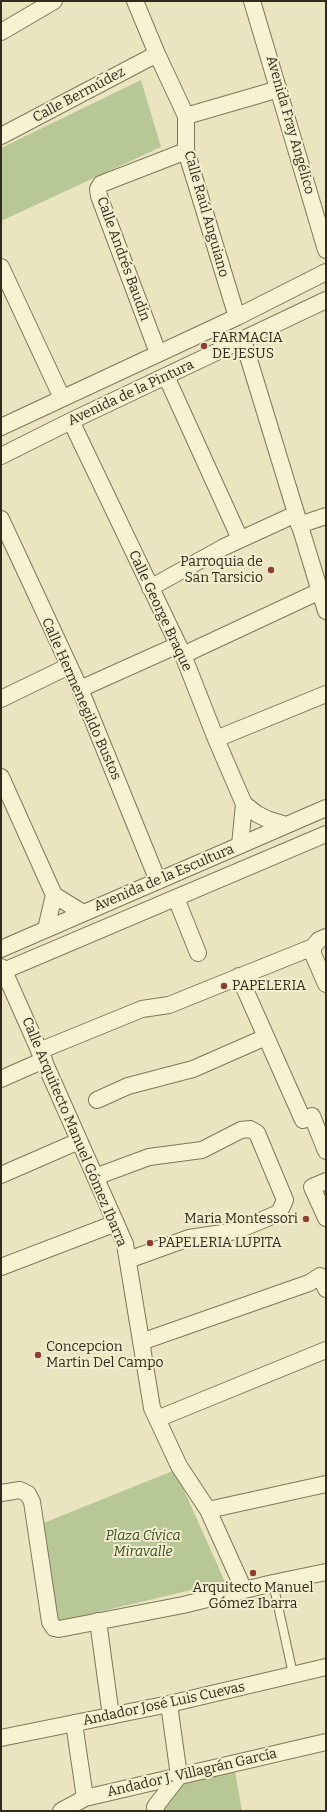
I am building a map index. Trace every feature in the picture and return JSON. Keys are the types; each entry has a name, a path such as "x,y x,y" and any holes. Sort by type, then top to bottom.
{"street":[{"path":"1,32 54,1"},
{"name":"Calle Raúl Anguiano","path":"135,1 157,54 186,116 186,151 237,317"},
{"name":"Avenida Fray Angélico","path":"252,1 326,250"},
{"name":"Calle Bermúdez","path":"1,136 157,54"},
{"path":"186,116 279,89"},
{"name":"Calle Andrés Baudín","path":"158,353 98,190 101,184 186,151"},
{"path":"1,267 62,398"},
{"name":"Avenida de la Pintura","path":"1,427 237,317 326,272"},
{"name":"Avenida de la Pintura","path":"1,456 71,421 326,300"},
{"path":"243,340 326,611"},
{"path":"166,376 240,539"},
{"name":"Calle George Braque","path":"71,421 180,650 244,804 240,845"},
{"path":"150,588 240,539 297,519 326,516"},
{"name":"Calle Hermenegildo Bustos","path":"1,519 80,689 158,880"},
{"path":"80,689 180,650 320,591"},
{"path":"1,699 68,666"},
{"path":"216,739 326,694"},
{"path":"1,777 54,895 83,913"},
{"path":"244,804 269,820 286,825"},
{"name":"Avenida de la Escultura","path":"1,949 326,808"},
{"name":"Avenida de la Escultura","path":"2,970 326,834"},
{"path":"46,929 54,895"},
{"path":"176,898 198,953"},
{"path":"1,1079 42,1055 142,1009 169,1005 239,976 313,948 319,940 326,937"},
{"path":"313,948 313,954 326,984"},
{"name":"Calle Arquitecto Manuel Gómez Ibarra","path":"2,970 42,1055 125,1244 152,1408 179,1466 208,1510 244,1590"},
{"path":"239,976 303,1120 312,1116 326,1151"},
{"path":"97,1100 128,1086 193,1069 266,1037"},
{"path":"95,1177 149,1157 202,1150 241,1130 250,1129 257,1133 285,1200 279,1213 236,1231 189,1238 128,1260"},
{"path":"1,1175 80,1141"},
{"path":"326,1181 312,1187 326,1218"},
{"path":"1,1267 116,1222"},
{"path":"141,1342 309,1283 323,1283"},
{"path":"157,1419 326,1350"},
{"path":"208,1510 326,1484"},
{"path":"1,1493 20,1490 28,1494 32,1502 50,1622 54,1628 59,1629 183,1605 326,1572"},
{"path":"98,1621 111,1716"},
{"name":"Andador José Luis Cuevas","path":"1,1738 169,1704 326,1667"},
{"path":"156,1811 155,1807 179,1776 169,1704"},
{"path":"74,1723 85,1798"},
{"name":"Andador J. Villagrán García","path":"61,1811 85,1798 326,1742"}],"lane":[{"path":"273,1583 293,1674"}],"green space":[{"path":"141,80 161,147 1,221 1,148"},
{"name":"Plaza Cívica Miravalle","path":"175,1470 225,1582 56,1622 41,1524"},
{"path":"234,1766 242,1811 159,1811 179,1780"}],"place":[{"name":"FARMACIA DE JESUS","path":"204,346"},
{"name":"Parroquia de San Tarsicio","path":"271,570"},
{"name":"PAPELERIA","path":"224,986"},
{"name":"Maria Montessori","path":"306,1219"},
{"name":"PAPELERIA LUPITA","path":"150,1243"},
{"name":"Concepcion Martin Del Campo","path":"38,1355"},
{"name":"Arquitecto Manuel Gómez Ibarra","path":"253,1573"}]}
